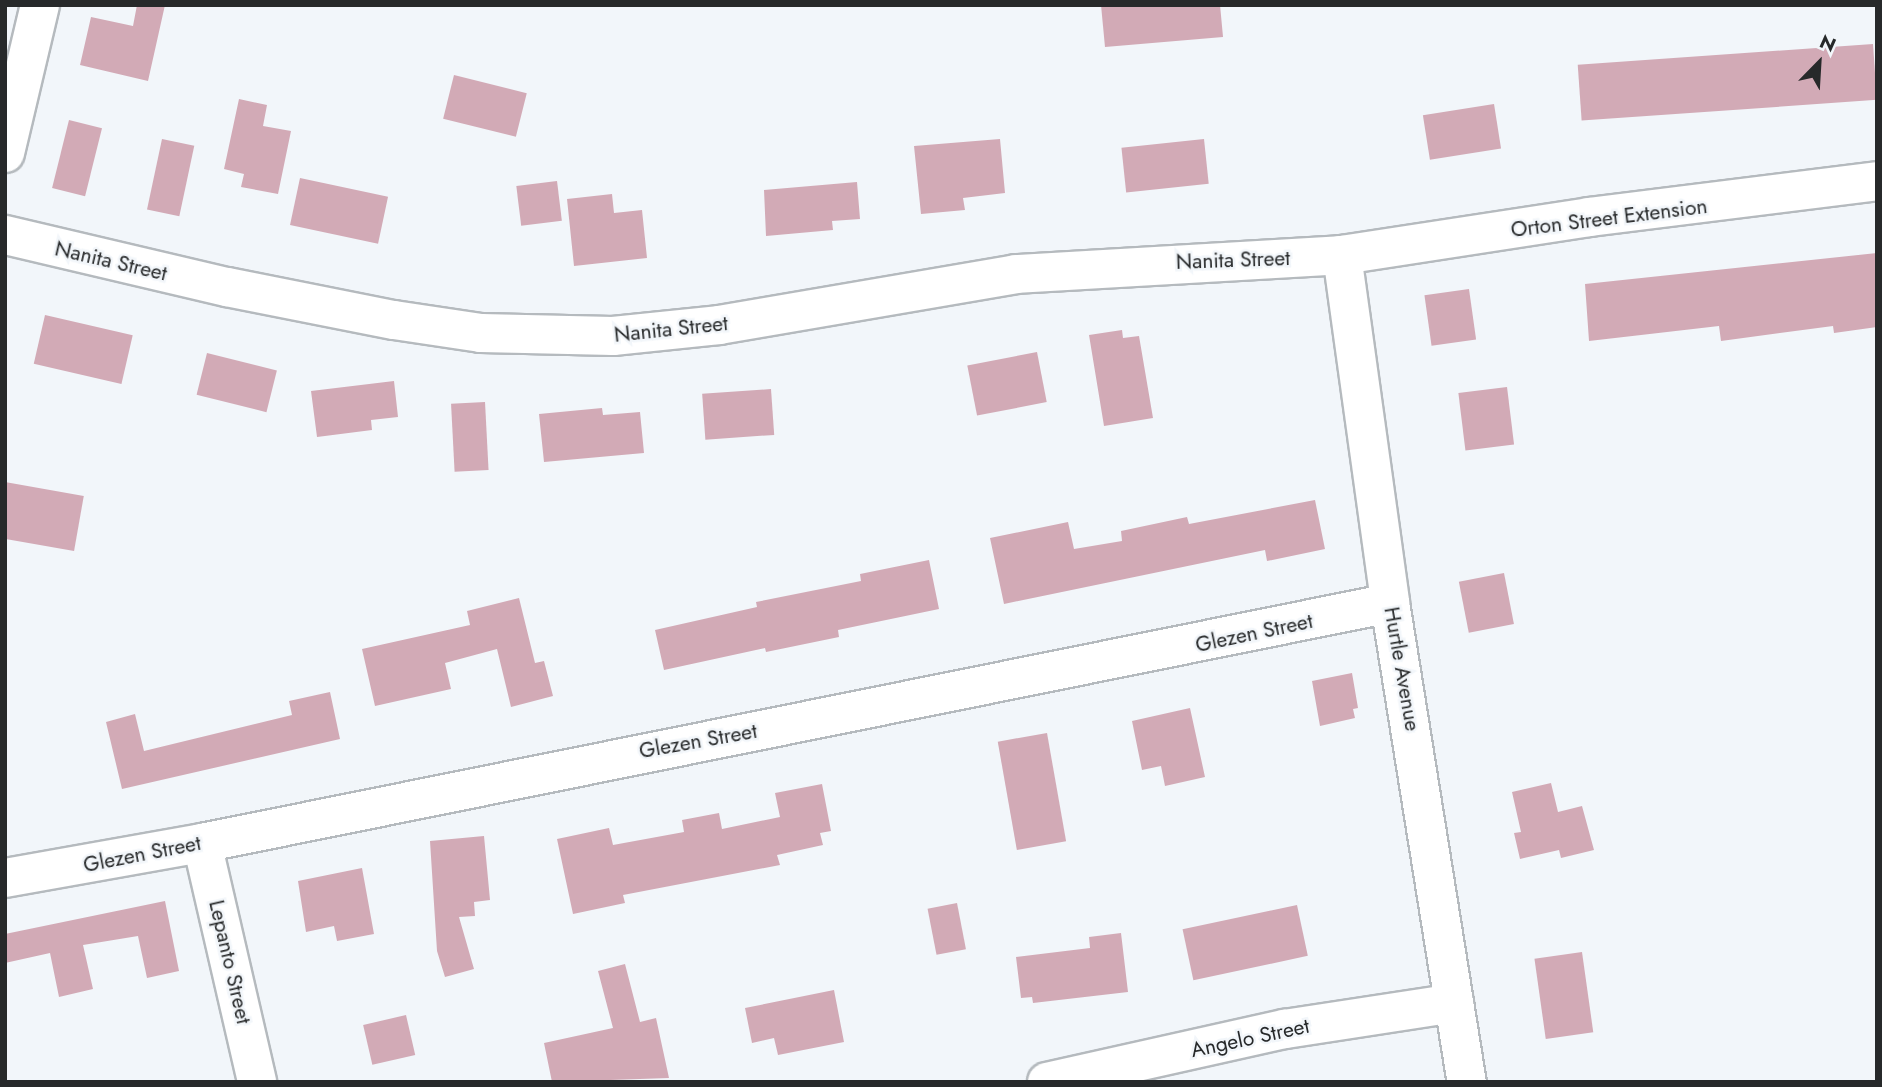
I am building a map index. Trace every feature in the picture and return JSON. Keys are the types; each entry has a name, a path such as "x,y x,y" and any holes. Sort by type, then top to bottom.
{"street":[{"path":"5,153 40,5"},
{"name":"Orton Street Extension","path":"1342,255 1589,217 1877,181"},
{"name":"Nanita Street","path":"5,235 362,314 481,333 569,337 719,325 906,291 1071,268 1342,255"},
{"name":"Hurtle Avenue","path":"1342,255 1390,603 1467,1082"},
{"name":"Glezen Street","path":"5,878 202,843 992,681 1162,653 1390,603"},
{"name":"Lepanto Street","path":"202,843 257,1082"},
{"name":"Angelo Street","path":"1047,1082 1285,1029 1454,1003"}],"building":[{"path":"137,5 165,5 148,81 80,65 91,17 133,26"},
{"path":"1101,5 1220,5 1223,37 1105,47"},
{"path":"1873,44 1877,100 1582,121 1578,65"},
{"path":"454,75 527,93 516,137 443,119"},
{"path":"239,99 267,105 263,126 291,131 278,194 241,187 244,174 224,169"},
{"path":"1494,104 1501,148 1430,160 1423,115"},
{"path":"69,120 102,128 85,196 52,188"},
{"path":"162,139 194,146 179,216 147,209"},
{"path":"1000,139 1005,193 963,198 965,210 921,214 914,146"},
{"path":"1204,139 1209,184 1126,192 1121,148"},
{"path":"300,178 388,197 378,244 290,225"},
{"path":"557,181 562,221 521,226 516,186"},
{"path":"857,182 860,219 832,221 833,230 766,236 764,190"},
{"path":"612,194 614,213 642,210 647,258 574,266 567,199"},
{"path":"1877,253 1877,327 1834,333 1833,326 1721,341 1719,326 1589,341 1585,284"},
{"path":"1469,289 1476,340 1432,346 1424,295"},
{"path":"45,315 133,335 121,384 34,364"},
{"path":"1122,330 1123,338 1139,336 1153,418 1104,426 1089,335"},
{"path":"1037,352 1047,402 977,416 967,366"},
{"path":"207,353 277,370 266,412 197,395"},
{"path":"394,381 398,417 371,420 372,430 317,437 311,391"},
{"path":"1507,387 1514,445 1465,451 1458,393"},
{"path":"771,389 774,435 705,440 702,394"},
{"path":"485,402 489,470 455,472 451,404"},
{"path":"602,408 603,415 640,412 644,453 544,462 539,414"},
{"path":"5,482 84,496 74,551 5,539"},
{"path":"1315,500 1325,549 1267,561 1265,550 1004,604 990,538 1068,522 1074,549 1122,541 1121,531 1187,517 1189,524"},
{"path":"929,560 939,609 838,630 839,637 766,652 765,648 664,670 655,630 757,607 756,602 861,581 860,574"},
{"path":"1504,573 1514,624 1469,633 1459,582"},
{"path":"519,598 535,663 544,661 553,696 511,707 497,649 445,663 451,689 375,706 362,649 470,625 467,611"},
{"path":"1352,673 1358,708 1353,709 1355,718 1320,726 1312,681"},
{"path":"330,692 340,739 122,789 106,722 135,714 144,751 292,715 289,701"},
{"path":"1190,708 1205,777 1165,786 1161,766 1142,770 1132,721"},
{"path":"1047,733 1066,841 1017,850 998,742"},
{"path":"1551,783 1558,812 1582,806 1594,850 1561,858 1559,850 1520,859 1514,833 1521,832 1512,792"},
{"path":"822,784 831,831 820,833 823,845 777,855 780,865 623,895 625,903 573,914 557,839 609,828 613,845 684,832 682,820 719,813 722,829 780,817 775,793"},
{"path":"484,836 490,900 474,902 475,916 459,917 474,969 445,977 437,951 430,841"},
{"path":"362,868 374,934 337,941 334,926 306,932 298,881"},
{"path":"165,901 179,971 147,978 138,936 83,945 93,989 59,997 50,953 5,963 5,934"},
{"path":"957,903 966,949 937,955 928,909"},
{"path":"1297,905 1308,956 1193,980 1183,929"},
{"path":"1121,933 1128,992 1033,1003 1032,997 1021,998 1016,957 1090,948 1089,937"},
{"path":"1582,952 1593,1032 1546,1039 1534,959"},
{"path":"625,964 640,1022 656,1018 669,1078 552,1082 544,1043 613,1028 598,971"},
{"path":"834,990 844,1042 778,1055 774,1038 752,1043 745,1008"},
{"path":"406,1015 415,1055 372,1065 363,1025"}]}
